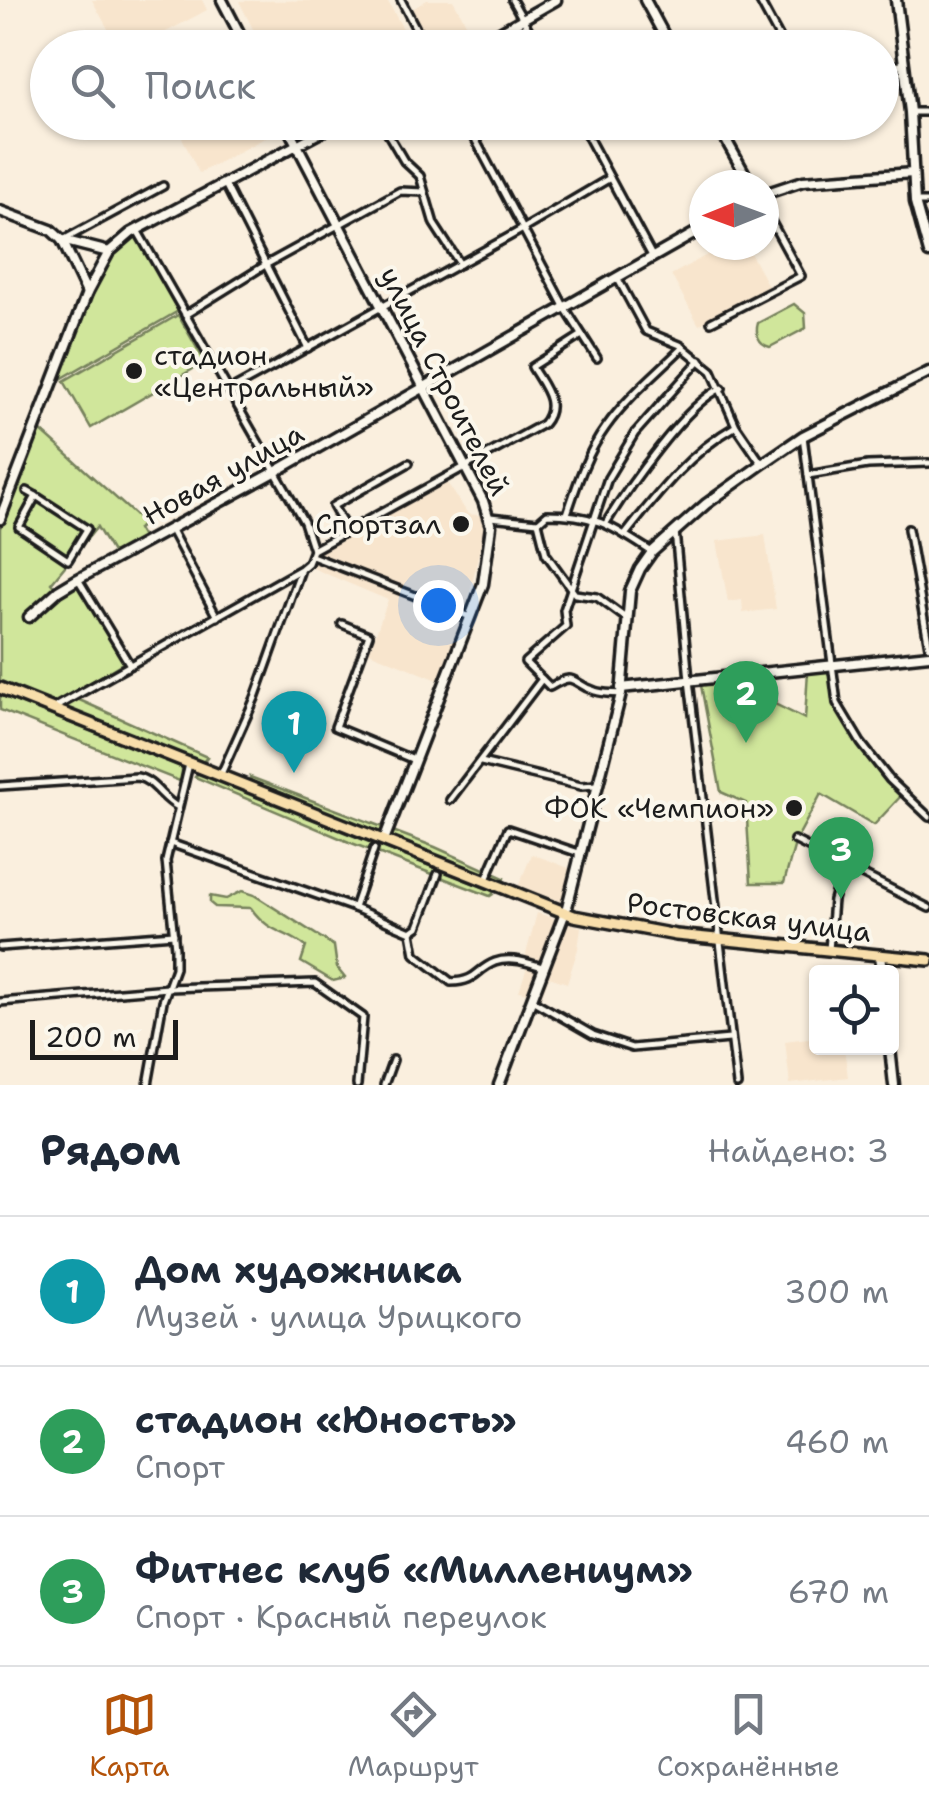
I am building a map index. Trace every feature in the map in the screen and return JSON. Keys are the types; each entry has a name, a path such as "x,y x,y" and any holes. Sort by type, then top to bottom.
{"main road":[{"name":"Ростовская улица","path":"0,688 565,913 655,932 929,960"}],"street":[{"path":"222,0 237,30"},
{"path":"401,0 417,30"},
{"path":"512,0 529,30"},
{"path":"504,30 556,0"},
{"path":"644,0 662,30"},
{"path":"759,0 775,30"},
{"path":"896,0 910,112 915,202 929,253"},
{"path":"899,65 904,65"},
{"path":"910,112 929,112"},
{"name":"улица Строителей","path":"295,140 490,517 483,584 384,840"},
{"path":"0,519 87,293 109,252 136,230 308,140"},
{"path":"392,140 404,161 420,176 434,224 460,264"},
{"path":"476,140 597,358"},
{"path":"590,140 654,258"},
{"path":"726,140 743,170"},
{"path":"779,189 803,181 913,173"},
{"path":"229,391 610,178"},
{"path":"225,184 308,348"},
{"path":"62,240 163,186"},
{"path":"185,315 267,264 400,191 424,192"},
{"path":"915,202 929,202"},
{"path":"0,211 51,230 62,240 87,293"},
{"path":"136,230 304,522 312,553"},
{"path":"711,322 801,276 779,236"},
{"name":"Новая улица","path":"29,617 78,579 689,237"},
{"path":"62,240 109,252"},
{"path":"74,267 78,253 93,250"},
{"path":"93,250 100,260 98,271"},
{"path":"74,267 87,276 98,271"},
{"path":"618,280 646,331 683,347 700,360 722,388 736,426 762,464"},
{"path":"221,774 255,698 300,569 312,553 548,418 552,402 532,367 582,335"},
{"path":"567,514 578,481 604,430 683,347"},
{"path":"700,360 635,434 608,478 564,610 566,626 525,662 550,687 572,678 593,691 621,691 689,680 929,655"},
{"path":"499,1085 565,913 621,691 630,591 640,569 652,552 706,504 803,436 929,372"},
{"path":"606,523 681,422 708,393 722,388"},
{"path":"625,535 683,466 710,441 736,426"},
{"path":"803,436 837,703 890,780 929,817"},
{"path":"347,531 333,506 409,462"},
{"path":"808,475 868,464 929,463"},
{"path":"26,491 36,496 59,516 87,529 68,560 54,546 16,525 36,496"},
{"path":"490,517 538,522 547,514 567,514 594,519 652,552"},
{"path":"538,522 546,554 575,594 597,597 627,620"},
{"path":"170,530 216,617"},
{"path":"908,530 929,647"},
{"path":"676,531 689,680 737,1085"},
{"path":"312,553 470,617"},
{"path":"52,709 300,569"},
{"path":"78,579 130,664"},
{"path":"342,624 369,635 334,727 416,761"},
{"path":"450,800 542,679"},
{"path":"148,1085 175,968 166,872 190,762"},
{"path":"481,762 582,786 596,784"},
{"path":"0,786 137,777 149,781 178,807"},
{"path":"485,882 508,830 579,853"},
{"path":"794,840 929,908"},
{"path":"170,843 411,932"},
{"path":"354,908 374,849"},
{"path":"829,950 833,900 844,866"},
{"path":"411,932 418,927 438,874"},
{"path":"411,932 415,954 450,982 476,977 498,961 516,960 545,968"},
{"path":"0,947 174,934"},
{"path":"880,955 881,965"},
{"path":"0,1002 168,988 315,983 360,1014 363,1022 356,1085"},
{"path":"532,1000 593,1035 632,1048 730,1038"},
{"path":"891,1055 894,1085"},
{"path":"384,1085 394,1060"}],"shaded area":[{"path":"92,0 202,0 207,10 170,30 109,30"},
{"path":"387,0 404,30 254,30 239,1"},
{"path":"427,0 453,0 466,23 453,30 420,30 409,11"},
{"path":"183,140 261,140 199,173"},
{"path":"698,260 754,260 768,286 699,325 671,275"},
{"path":"446,481 468,514 487,516 465,615 438,680 369,652 388,600 310,567 316,550"},
{"path":"765,535 776,609 743,613 742,600 728,602 717,541"},
{"path":"532,854 574,870 566,903 518,887"},
{"path":"537,913 581,927 567,983 549,977 541,997 519,991"},
{"path":"809,1038 809,1055 845,1055 848,1077 790,1084 785,1041"}],"green space":[{"path":"136,233 180,310 59,380 57,376 89,294 111,253"},
{"path":"794,304 805,313 806,328 770,347 760,341 758,323"},
{"name":"стадион «Центральный»","path":"178,315 205,362 91,428 64,381"},
{"path":"39,429 145,524 137,529 145,543 116,559 97,527 51,583 58,591 78,580 124,662 55,704 0,682 0,528"},
{"path":"828,670 837,709 859,744 901,796 874,825 821,794 796,840 784,883 751,883 746,803 721,792 700,680 758,673 775,704 805,719 808,671"},
{"path":"0,695 182,767 182,782 0,710"},
{"path":"75,698 207,757 203,762 61,707"},
{"path":"198,773 493,894 349,842 195,777"},
{"path":"250,777 435,847 504,878 503,882 252,784"},
{"path":"242,891 334,946 337,968 345,978 333,981 301,962 306,947 272,928 251,908 215,907 210,903 210,896 226,899"}],"place":[{"name":"стадион «Центральный»","path":"134,371"},
{"name":"Спортзал","path":"461,524"},
{"name":"стадион «Юность»","path":"746,743"},
{"name":"Дом художника","path":"294,773"},
{"name":"ФОК «Чемпион»","path":"794,808"},
{"name":"Фитнес клуб «Миллениум»","path":"841,899"}]}
